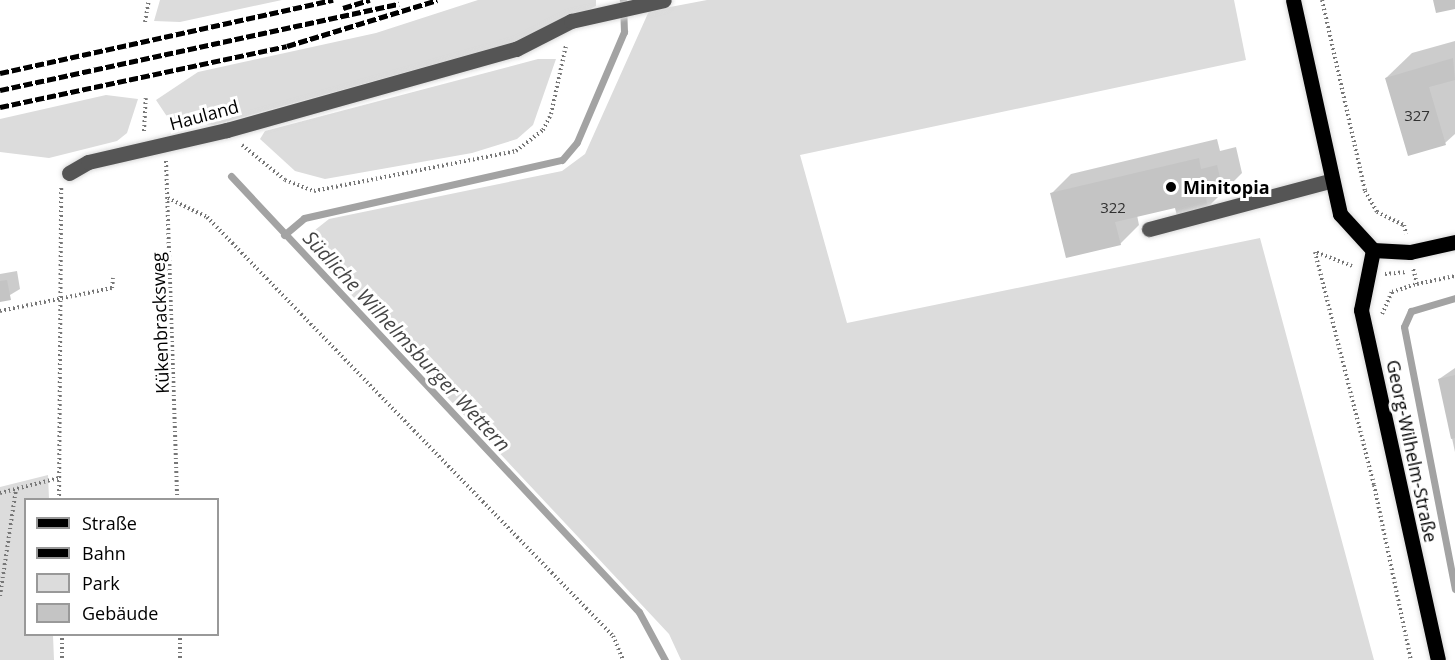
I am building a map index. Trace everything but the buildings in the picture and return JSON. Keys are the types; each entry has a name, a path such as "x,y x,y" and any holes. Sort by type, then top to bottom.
{"main road":[{"path":"1293,0 1329,181 1340,214 1381,251 1410,252 1455,242"},
{"name":"Georg-Wilhelm-Straße","path":"1381,251 1361,309 1438,660"}],"lane":[{"name":"Hauland","path":"69,173 79,164 227,130 516,49 571,21 664,0"},
{"path":"1149,229 1329,181"}],"path":[{"path":"145,22 149,0"},
{"path":"1322,0 1365,191 1377,212 1404,225 1417,284"},
{"path":"227,130 285,180 314,191 516,151 543,130 551,114 571,21"},
{"path":"143,150 146,98"},
{"name":"Kükenbracksweg","path":"166,145 177,498"},
{"path":"59,498 57,203 69,173"},
{"path":"168,198 207,217 613,636 623,660"},
{"path":"1315,252 1374,485 1411,660"},
{"path":"1381,321 1392,292 1455,276"},
{"path":"0,311 112,288 113,278"},
{"path":"0,492 58,478"},
{"path":"0,596 16,489"},
{"path":"62,636 62,660"},
{"path":"180,636 180,660"}],"green space":[{"path":"160,0 282,0 180,22 154,21"},
{"path":"478,0 596,0 596,6 540,35 214,125 170,121 156,100 198,72 376,33"},
{"path":"707,0 1234,0 1246,60 800,155 847,323 1260,238 1374,660 681,660 669,634 312,253 310,234 329,219 562,171 585,154 649,11"},
{"path":"538,59 556,59 533,125 517,139 472,153 325,179 295,171 260,139 265,131"},
{"path":"106,95 138,99 127,133 117,141 49,158 0,152 0,119"},
{"path":"48,475 49,498 24,498 24,636 53,636 54,660 0,660 0,487"}],"waterway":[{"name":"Südliche Wilhelmsburger Wettern","path":"284,235 304,218 562,160 577,142 624,32 623,0"},
{"name":"Südliche Wilhelmsburger Wettern","path":"231,176 639,612 665,660"},
{"path":"1455,298 1411,311 1404,327 1455,589"}],"railway":[{"path":"0,73 333,0"},
{"path":"343,8 370,0"},
{"path":"0,107 287,46 437,0"},
{"path":"0,90 399,4"}],"place":[{"name":"Minitopia","path":"1171,187"}]}
